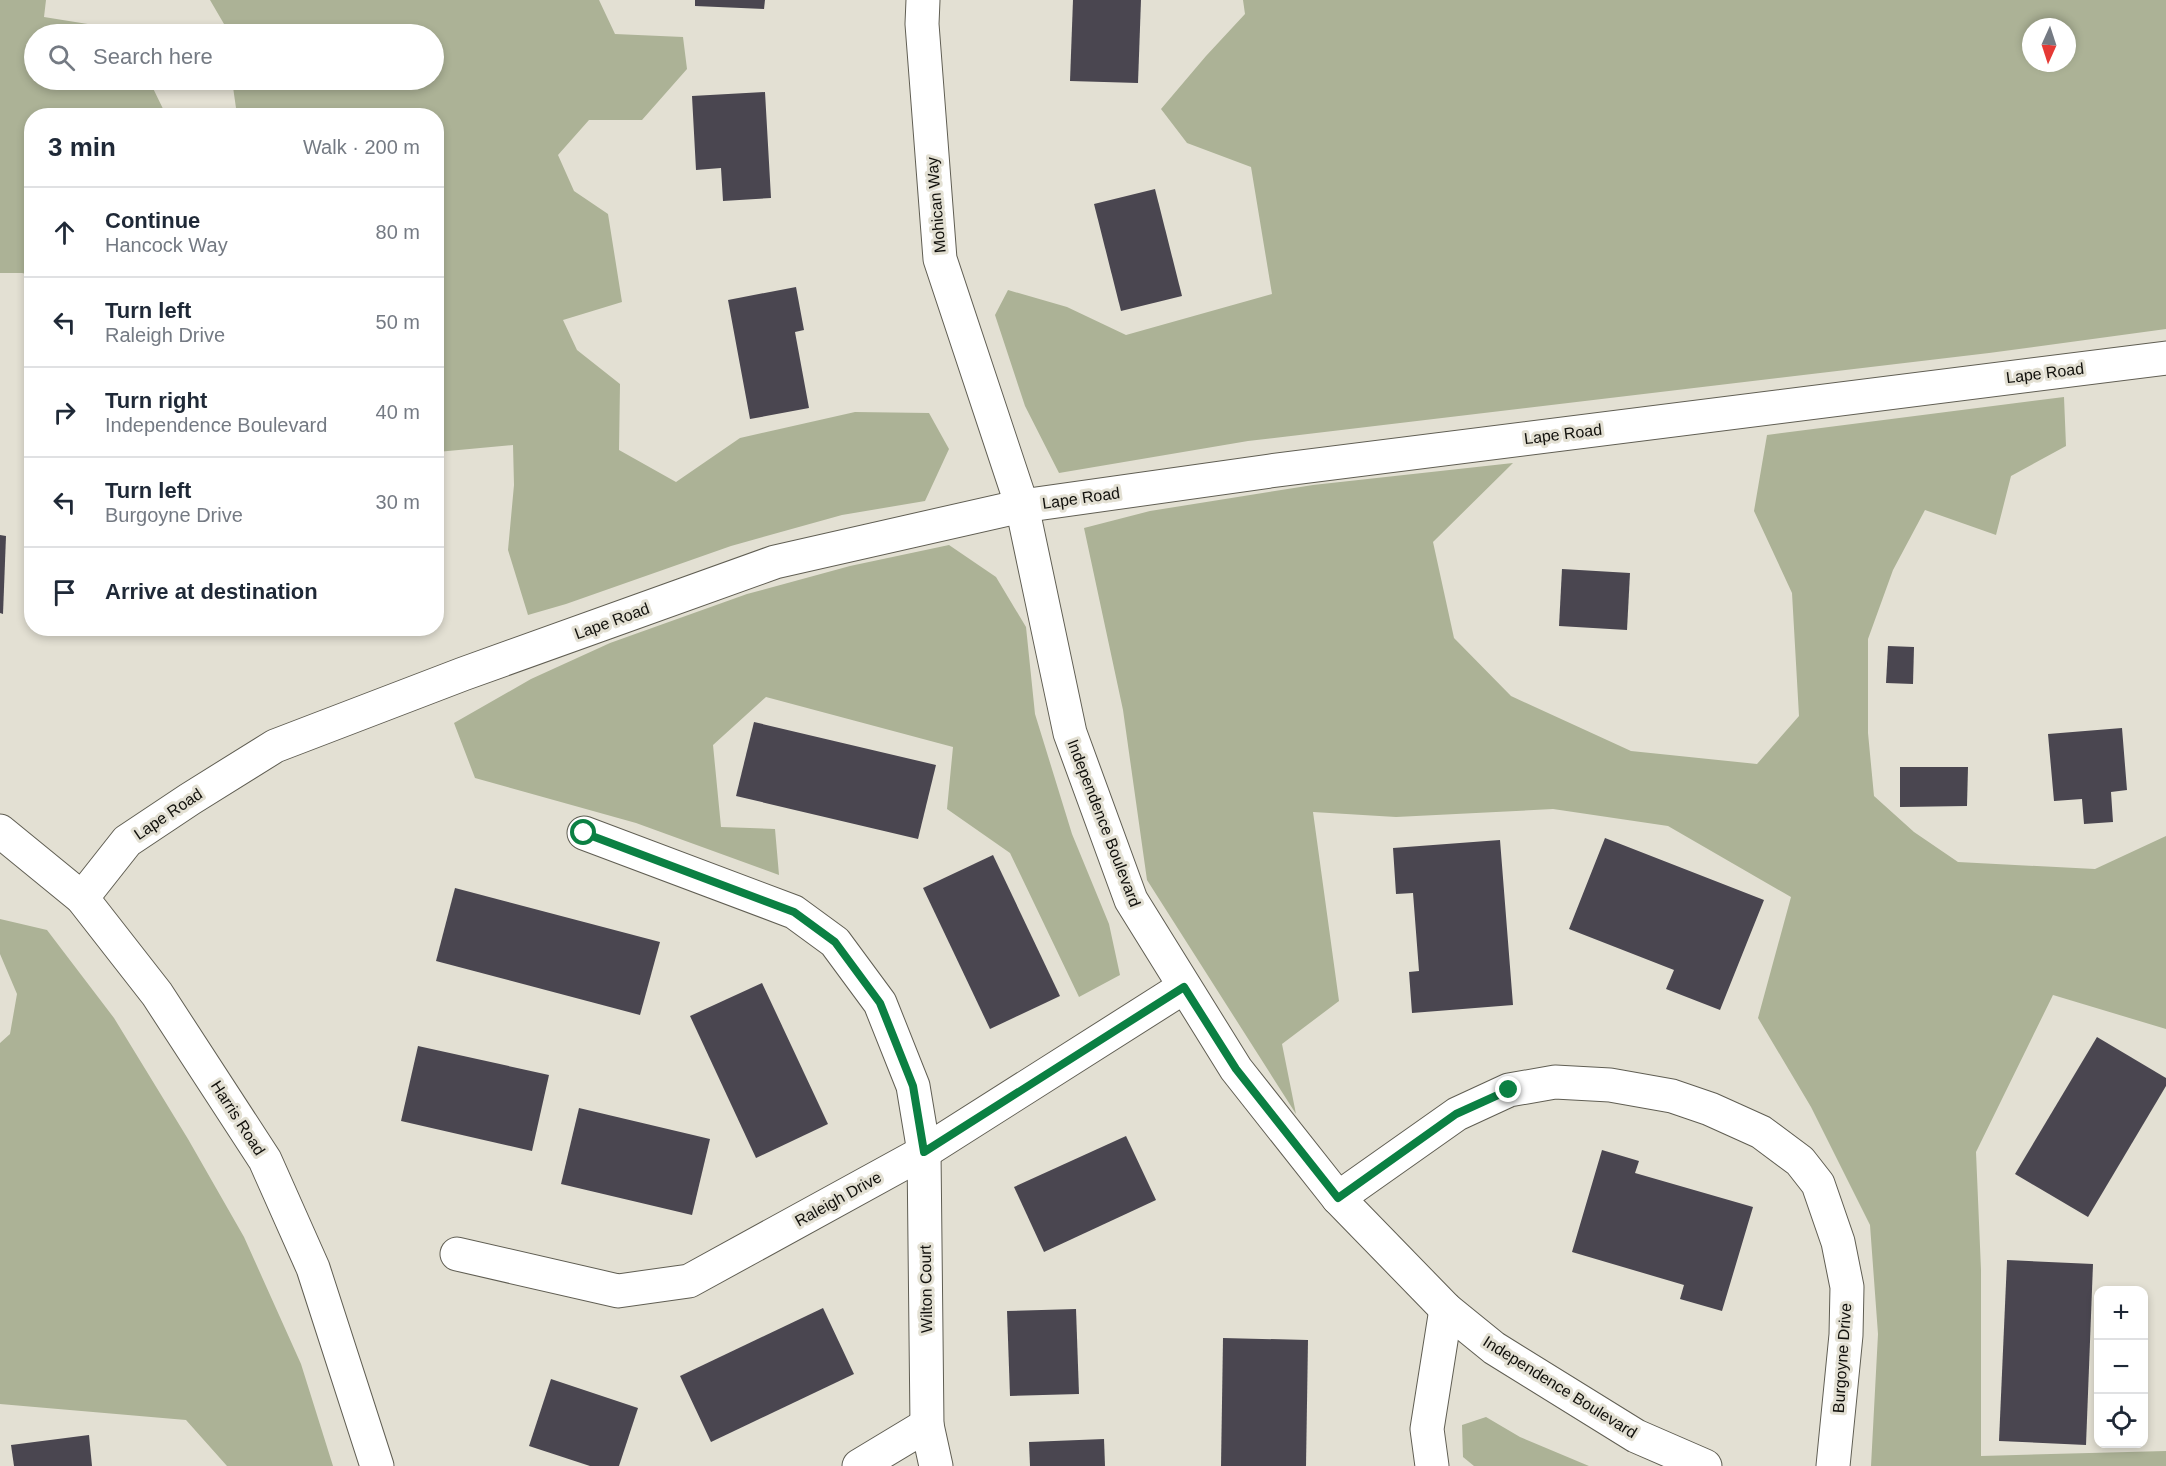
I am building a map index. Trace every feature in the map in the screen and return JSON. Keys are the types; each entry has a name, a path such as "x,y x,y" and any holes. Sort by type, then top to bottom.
{"street":[{"name":"Mohican Way","path":"923,0 922,24 940,259 1022,506"},
{"name":"Lape Road","path":"82,898 127,841 275,746 463,674 775,562 1022,506 1270,471 2166,358"},
{"name":"Independence Boulevard","path":"1022,506 1070,733 1131,900 1236,1069 1338,1198 1446,1309 1494,1348 1636,1436 1705,1466"},
{"name":"Harris Road","path":"0,831 82,898 157,994 265,1160 314,1268 377,1466"},
{"name":"Wilton Court","path":"584,833 794,912 835,942 880,1003 913,1086 924,1152 927,1425 936,1466"},
{"name":"Raleigh Drive","path":"458,1254 618,1291 689,1281 924,1152 1184,987"},
{"name":"Burgoyne Drive","path":"1338,1198 1456,1114 1509,1090 1555,1082 1610,1084 1672,1096 1710,1109 1761,1132 1800,1161 1818,1184 1838,1242 1847,1287 1846,1335 1833,1466"},
{"path":"1432,1466 1427,1429 1446,1309"},
{"path":"860,1466 927,1425"}],"green space":[{"path":"0,0 46,0 44,17 88,24 24,24 24,90 154,90 163,108 24,108 24,273 0,273"},
{"path":"210,0 599,0 615,34 683,37 687,69 642,120 589,120 558,155 574,191 608,214 622,302 563,320 577,350 620,384 619,450 676,482 740,438 855,412 929,413 949,449 925,501 842,515 731,546 566,604 528,615 508,550 514,485 513,445 444,451 444,108 236,108 233,90 444,90 444,24 224,24"},
{"path":"1243,0 2166,0 2166,329 1989,353 1248,441 1059,473 1025,406 995,315 1008,290 1067,307 1126,335 1272,294 1251,167 1187,143 1161,109 1245,14"},
{"path":"2064,397 2066,446 2011,476 1996,535 1925,510 1893,570 1868,639 1868,733 1874,796 1914,832 1958,862 2095,869 2166,836 2166,1029 2053,995 1976,1152 1981,1270 1981,1456 2166,1451 2166,1466 1871,1466 1878,1334 1870,1225 1811,1107 1758,1018 1791,897 1668,826 1553,809 1396,817 1313,812 1339,1001 1282,1044 1296,1114 1147,880 1123,710 1084,528 1150,511 1313,485 1513,463 1433,542 1454,638 1511,696 1631,751 1757,764 1799,716 1792,593 1754,511 1767,435"},
{"path":"949,545 996,577 1026,627 1035,714 1072,834 1109,924 1120,975 1079,997 1010,853 947,809 953,747 766,697 713,745 721,827 775,829 779,875 636,823 475,778 454,723 531,679 610,643 747,594 850,566"},
{"path":"0,919 47,930 114,1018 188,1139 244,1237 301,1364 333,1466 227,1466 186,1420 0,1404 0,1043 10,1034 17,994 0,954"},
{"path":"1486,1417 1520,1437 1589,1466 1474,1466 1463,1457 1462,1425"}],"building":[{"path":"695,0 765,0 764,9 695,6"},
{"path":"1073,0 1141,0 1138,83 1070,81"},
{"path":"765,92 771,198 723,201 721,168 696,170 692,96"},
{"path":"1155,189 1182,296 1121,311 1094,204"},
{"path":"796,287 804,330 795,332 809,408 750,419 728,300"},
{"path":"0,535 6,536 3,614 0,613"},
{"path":"1562,569 1630,573 1627,630 1559,626"},
{"path":"1888,646 1914,647 1913,684 1886,683"},
{"path":"754,722 936,765 918,839 736,796"},
{"path":"2122,728 2127,790 2111,792 2113,822 2084,824 2082,799 2054,801 2048,734"},
{"path":"1900,767 1968,767 1967,806 1900,807"},
{"path":"1605,838 1764,900 1720,1010 1666,989 1674,970 1569,929"},
{"path":"1500,840 1513,1005 1412,1013 1409,972 1419,971 1413,893 1396,894 1393,848"},
{"path":"993,855 1060,996 990,1029 923,888"},
{"path":"455,888 660,942 640,1015 436,961"},
{"path":"762,983 828,1124 756,1158 690,1016"},
{"path":"2097,1037 2166,1078 2166,1086 2088,1217 2015,1174"},
{"path":"418,1046 549,1075 532,1151 401,1121"},
{"path":"579,1108 710,1139 692,1215 561,1184"},
{"path":"1126,1136 1156,1200 1044,1252 1014,1187"},
{"path":"1602,1150 1639,1161 1635,1173 1753,1207 1722,1311 1680,1299 1684,1285 1572,1252"},
{"path":"2007,1260 2093,1264 2086,1445 1999,1441"},
{"path":"823,1308 854,1374 711,1442 680,1376"},
{"path":"1076,1309 1079,1394 1010,1396 1007,1311"},
{"path":"1223,1338 1308,1340 1306,1466 1221,1466"},
{"path":"551,1379 638,1408 619,1466 590,1466 529,1446"},
{"path":"89,1435 92,1466 14,1466 11,1445"},
{"path":"1104,1439 1105,1466 1030,1466 1029,1442"}],"route":[{"path":"584,833 794,912 835,942 880,1003 913,1086 924,1152 1184,987 1236,1069 1338,1198 1456,1114 1509,1090"}]}
